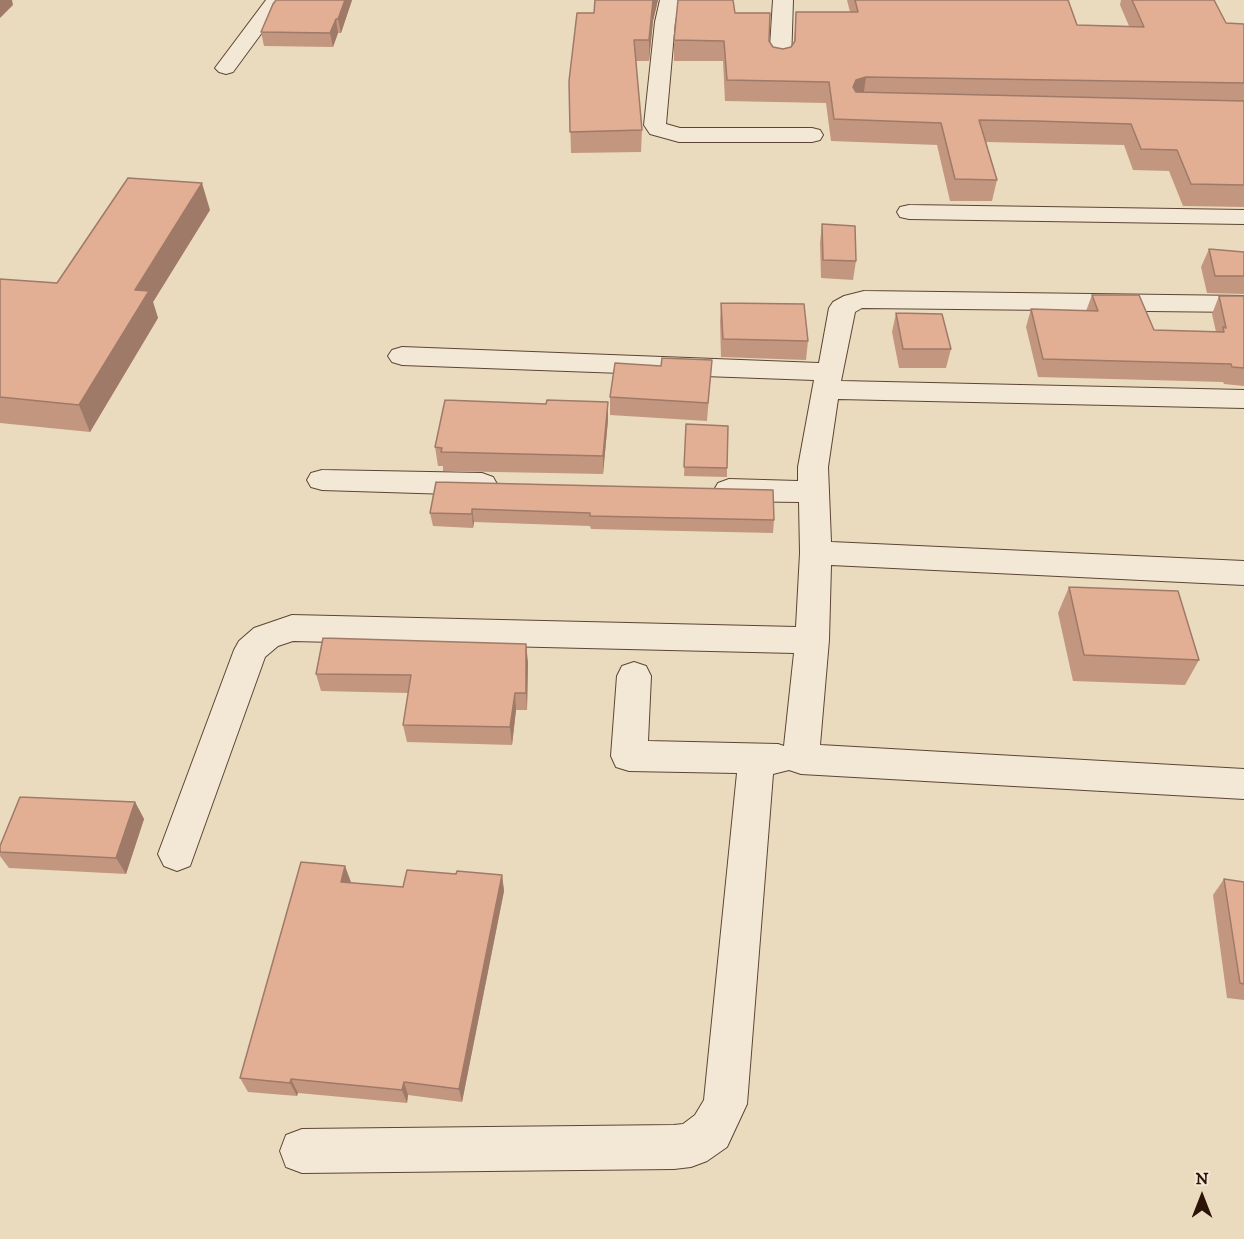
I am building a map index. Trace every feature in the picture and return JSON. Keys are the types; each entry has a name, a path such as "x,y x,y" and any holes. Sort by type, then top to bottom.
{"street":[{"path":"225,68 276,0"},
{"path":"670,0 655,125 658,129 679,135 812,135"},
{"path":"780,62 783,0"},
{"path":"909,212 1244,217"},
{"path":"801,759 812,639 816,553 812,492 813,467 842,308 864,299 1244,303"},
{"path":"402,356 827,381 1244,399"},
{"path":"322,480 513,485"},
{"path":"705,489 812,492"},
{"path":"816,553 1244,573"},
{"path":"177,855 251,650 266,638 292,628 812,639"},
{"path":"634,676 629,756 801,759 1244,784"},
{"path":"302,1151 674,1147 691,1145 711,1131 725,1104 756,759"}],"building":[{"path":"276,0 345,0 330,33 261,32"},
{"path":"595,0 653,0 649,40 634,40 642,130 570,132 569,81 577,13 594,13"},
{"path":"678,0 733,0 735,13 770,13 769,41 773,47 783,49 791,47 795,41 796,12 858,12 855,0 1068,0 1077,25 1144,27 1132,0 1214,0 1226,23 1244,24 1244,83 866,77 856,80 853,87 856,92 1244,101 1244,185 1191,184 1177,150 1141,149 1131,124 1036,121 979,120 997,180 955,179 941,123 834,119 829,82 727,80 724,41 674,40"},
{"path":"128,178 202,183 135,290 149,291 79,405 0,397 0,279 57,283"},
{"path":"822,224 855,226 856,261 823,260"},
{"path":"1209,249 1244,252 1244,276 1215,276"},
{"path":"1092,295 1139,295 1154,330 1224,332 1223,327 1226,328 1219,296 1244,296 1244,368 1232,367 1231,364 1043,359 1031,309 1098,311"},
{"path":"721,303 804,304 808,341 723,339"},
{"path":"896,313 942,314 951,349 903,349"},
{"path":"662,358 712,360 708,403 610,397 615,363 661,366"},
{"path":"445,400 546,404 547,400 608,402 603,456 441,452 442,448 435,447"},
{"path":"686,424 728,426 727,468 684,467"},
{"path":"436,482 773,490 774,520 590,516 590,513 472,509 472,514 430,513"},
{"path":"1069,587 1178,591 1199,660 1084,655"},
{"path":"323,638 526,644 526,693 515,693 510,727 403,725 411,675 316,674"},
{"path":"20,797 135,802 116,858 0,852 0,846"},
{"path":"301,862 345,866 341,882 403,887 407,870 502,875 459,1089 404,1082 402,1090 291,1079 290,1083 240,1078"},
{"path":"1224,879 1244,882 1244,984 1240,983"}]}
